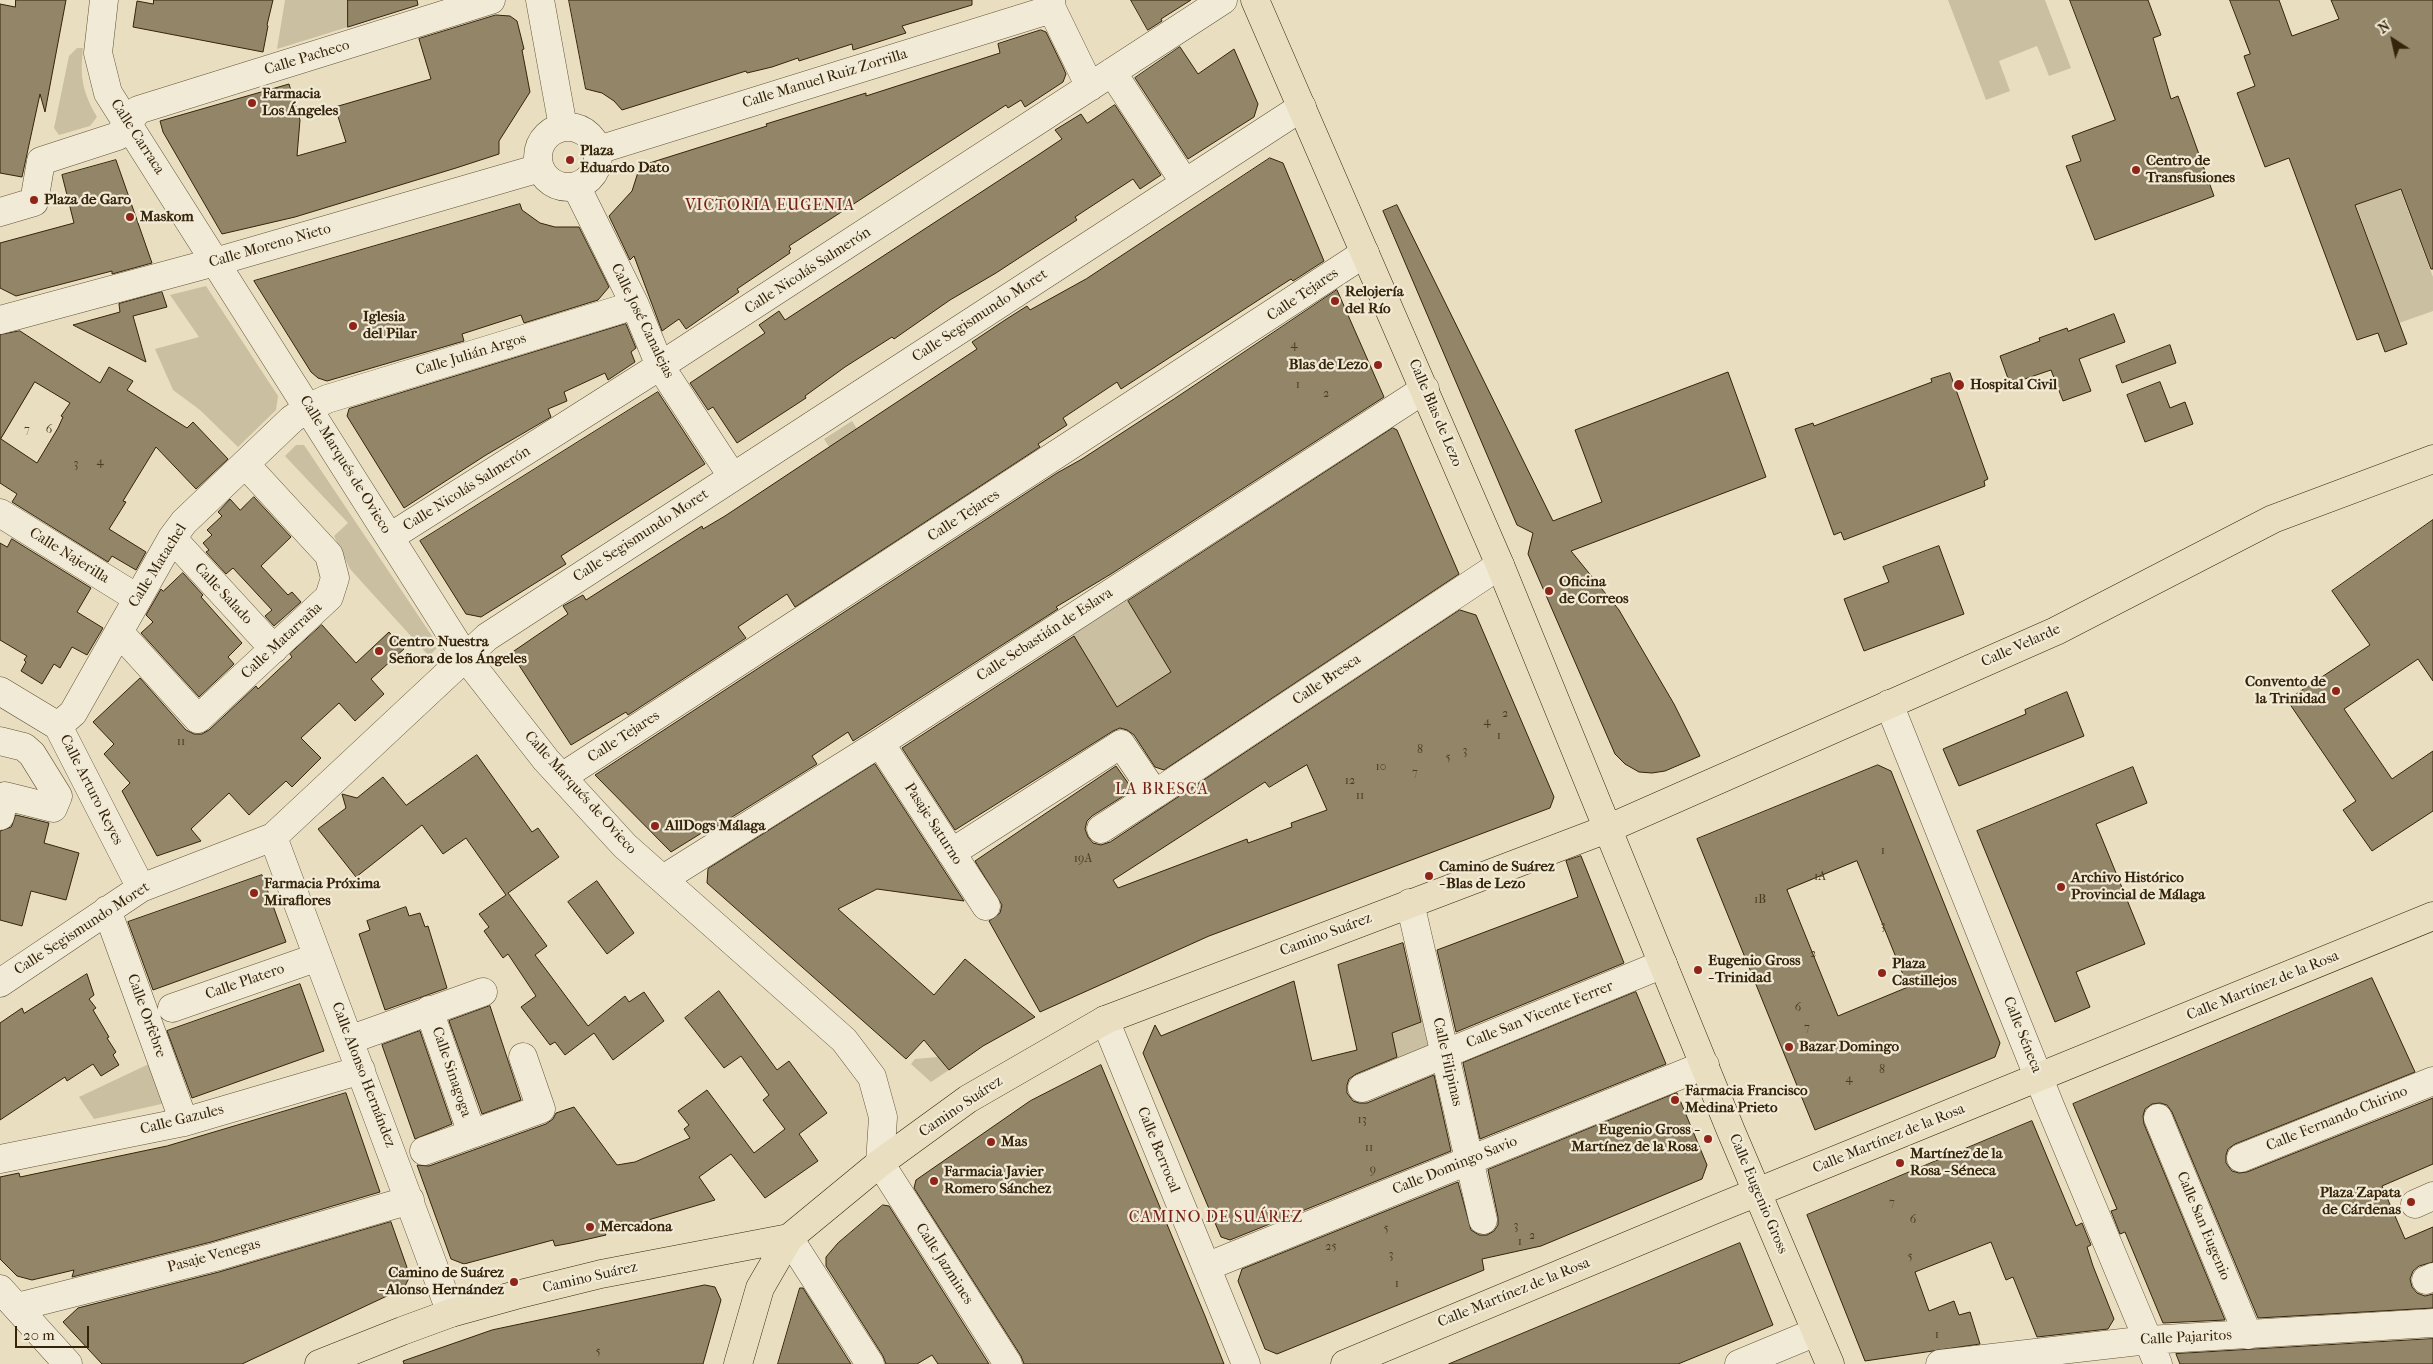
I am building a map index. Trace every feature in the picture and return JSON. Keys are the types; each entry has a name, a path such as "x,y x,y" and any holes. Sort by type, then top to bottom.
{"main road":[{"name":"Calle Blas de Lezo","path":"1255,0 1425,388 1500,565 1607,829"},
{"name":"Calle Velarde","path":"1607,829 2056,631 2273,519 2433,459"},
{"name":"Camino Suárez","path":"319,1364 451,1313 601,1274 789,1238 880,1163 968,1099 1105,1020 1607,829"},
{"name":"Calle Eugenio Gross","path":"1607,829 1830,1364"},
{"name":"Calle Martínez de la Rosa","path":"1345,1364 1758,1192 2433,916"},
{"path":"738,1364 760,1288 789,1238"}],"street":[{"name":"Calle Carraca","path":"104,0 98,53 108,93 215,262"},
{"name":"Calle Pacheco","path":"128,122 138,110 491,0"},
{"path":"540,0 563,126"},
{"name":"Calle Nicolás Salmerón","path":"390,537 660,366 1223,0"},
{"path":"1051,4 1101,80 1185,183"},
{"name":"Calle Manuel Ruiz Zorrilla","path":"598,150 1051,4"},
{"name":"Calle Segismundo Moret","path":"0,982 141,888 274,838 487,637 1302,107"},
{"path":"0,212 34,202 41,161 118,136 128,122"},
{"path":"563,126 578,127 590,135 598,150 599,160 595,171 587,181 576,186 565,187 554,184 544,176 540,168 538,156 545,136 563,126"},
{"name":"Calle Moreno Nieto","path":"0,320 215,262 540,168"},
{"name":"Calle José Canalejas","path":"576,186 635,305 660,366 732,476"},
{"name":"Calle Tejares","path":"562,778 1366,253"},
{"name":"Calle Marqués de Ovieco","path":"215,262 466,658 562,778 625,846 844,1040 872,1077 883,1117 880,1163"},
{"name":"Calle Julián Argos","path":"308,408 328,399 635,305"},
{"name":"Calle Sebastián de Eslava","path":"663,879 880,743 1425,388"},
{"name":"Calle Matachel","path":"58,726 73,713 137,598 172,538 184,522 284,426 308,408"},
{"name":"Calle Matarraña","path":"119,632 198,719 329,597 335,578 329,555 245,464"},
{"name":"Calle Najerilla","path":"0,513 137,598"},
{"name":"Calle Salado","path":"172,538 274,649"},
{"name":"Calle Bresca","path":"1101,829 1500,565"},
{"name":"Calle Arturo Reyes","path":"0,690 58,726 141,888"},
{"name":"Calle Séneca","path":"1889,704 2039,1077 2153,1352"},
{"path":"0,741 24,748 32,754 58,796 53,808 5,796 0,816"},
{"name":"Pasaje Saturno","path":"880,743 986,906"},
{"path":"952,853 1121,744 1155,794"},
{"name":"Calle Alonso Hernández","path":"274,838 451,1313"},
{"name":"Calle Filipinas","path":"1410,903 1483,1220"},
{"name":"Calle Orfebre","path":"107,910 184,1122"},
{"name":"Calle Platero","path":"172,1008 318,957"},
{"name":"Calle San Vicente Ferrer","path":"1362,1088 1663,964"},
{"name":"Calle Sinagoga","path":"350,1040 483,992"},
{"name":"Calle Sinagoga","path":"429,1010 472,1134"},
{"name":"Calle Berrocal","path":"1105,1020 1246,1364"},
{"name":"Calle Sinagoga","path":"424,1151 541,1109 523,1057"},
{"name":"Calle Domingo Savio","path":"1206,1267 1705,1065"},
{"name":"Calle Gazules","path":"0,1158 184,1122 360,1070"},
{"name":"Calle Fernando Chirino","path":"2241,1158 2433,1081"},
{"name":"Calle San Eugenio","path":"2158,1118 2248,1335"},
{"name":"Calle Jazmines","path":"880,1163 1008,1364"},
{"name":"Pasaje Venegas","path":"8,1298 215,1257 410,1200"},
{"path":"789,1238 870,1364"},
{"path":"8,1298 68,1364"},
{"name":"Calle Pajaritos","path":"1940,1364 2153,1352 2248,1335 2433,1323"},
{"path":"1739,1364 1816,1332"}],"shaded area":[{"path":"285,0 348,0 348,27 277,49"},
{"path":"1948,0 2045,0 2071,68 2049,76 2037,46 1999,61 2010,91 1986,100"},
{"path":"77,48 83,48 83,84 97,117 90,126 59,135 54,128 69,56"},
{"path":"2400,189 2433,277 2433,311 2399,323 2356,205"},
{"path":"206,286 278,396 276,410 238,447 200,410 173,390 155,349 199,337 170,295"},
{"path":"852,421 885,472 857,490 824,439"},
{"path":"296,445 304,445 434,639 437,648 429,656 350,569 334,536 348,523 285,456"},
{"path":"1126,598 1171,672 1117,707 1071,632"},
{"path":"1424,1004 1435,1047 1398,1061 1392,1033 1420,1022 1415,1008"},
{"path":"938,1057 949,1070 931,1082 911,1064 915,1059"},
{"path":"151,1063 166,1103 94,1119 79,1097"}],"building":[{"path":"16,0 66,0 45,112 40,94 22,177 0,173 0,4 15,7"},
{"path":"154,0 273,0 263,52 133,27 137,1 153,4"},
{"path":"348,0 417,0 418,5 348,27"},
{"path":"569,0 972,0 972,5 902,26 906,33 853,50 852,44 799,61 798,58 772,67 747,73 746,71 622,110 614,101 602,93 586,89"},
{"path":"1131,0 1191,0 1161,19 1162,21 1148,30"},
{"name":"Centro de Transfusiones","path":"2070,0 2148,0 2161,35 2153,38 2171,99 2178,96 2214,196 2095,240 2066,166 2081,161 2072,136 2115,120"},
{"path":"2230,0 2279,0 2292,36 2339,19 2331,0 2433,0 2433,269 2431,269 2401,189 2355,205 2407,344 2385,352 2378,333 2357,340 2289,158 2265,167 2237,93 2255,86 2244,56 2250,54"},
{"path":"496,15 510,16 517,21 524,49 522,50 530,92 499,141 499,154 295,217 222,234 163,132 160,121 289,84 300,120 297,156 346,142 335,107 431,79 419,39"},
{"path":"1041,30 1046,32 1066,74 1063,82 1025,107 1021,100 1008,108 1006,105 789,246 791,249 790,253 737,289 739,292 686,329 679,319 662,331 634,256 630,260 609,216 632,191 640,166 767,126 766,124 866,93 866,96 1000,53 998,44"},
{"path":"1180,47 1198,74 1234,49 1258,104 1254,117 1188,159 1135,78"},
{"path":"1115,105 1161,175 1140,189 1133,179 1075,217 1077,220 996,273 950,300 894,339 892,337 845,367 805,396 806,398 737,443 713,407 708,410 690,383 765,333 759,325 779,311 785,320 1035,157 1062,139 1055,130 1081,114 1087,123"},
{"path":"1270,158 1283,163 1324,261 1293,281 1291,279 1121,389 1117,382 1063,418 1067,425 1038,444 1040,447 795,607 787,594 738,627 746,638 628,715 626,712 571,745 511,653 568,614 563,606 583,595 586,600 702,526 703,529 725,516 977,349 972,342 1005,320 1027,306 1030,310 1086,279"},
{"path":"116,160 152,263 112,274 112,271 16,296 0,288 0,243 74,223 62,175"},
{"path":"520,204 522,210 540,223 555,227 579,227 609,287 598,300 524,323 521,315 462,334 464,341 327,381 318,378 311,372 254,281"},
{"path":"1397,205 1553,521 1602,502 1575,430 1728,372 1766,477 1571,551 1619,610 1674,704 1700,756 1665,771 1652,773 1639,772 1625,764 1615,754 1528,554 1533,533 1517,525 1383,211"},
{"path":"1337,290 1384,397 1111,574 1056,607 1058,609 853,741 848,732 812,756 817,764 708,832 708,829 671,852 595,775 1057,473 1082,459 1174,399"},
{"path":"162,292 167,307 133,316 146,362 73,325 120,312 119,304"},
{"path":"2114,314 2125,342 2079,359 2091,391 2063,401 2051,370 2010,384 2000,356 2040,341 2039,338 2067,328 2068,331"},
{"path":"626,324 636,348 631,352 635,362 608,380 605,373 564,392 567,401 548,409 551,417 486,455 404,508 347,416 349,409"},
{"path":"20,331 100,383 109,367 133,381 127,390 187,428 193,422 228,459 196,489 156,447 123,501 126,502 109,529 146,552 136,570 112,556 108,562 12,502 17,494 0,483 0,335","holes":["35,382 70,403 61,416 63,417 58,428 37,463 1,439"]},
{"path":"2170,345 2176,363 2122,383 2116,366"},
{"path":"1950,373 1988,479 1984,481 1985,486 1844,540 1841,532 1834,535 1795,429 1813,423 1814,426 1932,382 1931,379"},
{"path":"2160,382 2170,408 2185,402 2193,424 2145,442 2127,395"},
{"path":"658,392 705,464 561,556 566,564 481,617 466,614 420,541"},
{"path":"1393,428 1397,430 1459,574 1164,770 1155,767 1134,735 1120,728 955,830 902,748 1074,636 1117,707 1171,672 1128,601"},
{"path":"254,497 291,537 261,566 288,595 292,592 301,602 274,626 265,616 272,610 233,568 226,574 206,552 209,550 203,543 212,535 207,530 222,516 218,512 230,499 240,510"},
{"name":"Convento de la Trinidad","path":"2433,520 2433,681 2418,659 2344,709 2392,779 2433,751 2433,811 2372,851 2343,810 2356,801 2287,700 2370,645 2332,591"},
{"path":"12,539 91,588 77,612 103,628 87,655 72,647 60,668 54,664 42,684 21,671 27,656 0,640 0,543 7,547"},
{"path":"1939,546 1964,614 1864,651 1844,599 1889,582 1883,567"},
{"path":"183,573 203,595 201,597 242,643 228,657 234,664 199,697 141,633 153,622 146,615 161,589 163,591"},
{"path":"1460,610 1476,615 1554,797 1550,808 1209,936 1040,1012 989,921 1000,913 1002,905 975,861 1116,766 1133,790 1092,816 1087,821 1085,829 1093,843 1101,845 1110,842","holes":["1307,765 1327,810 1291,823 1292,827 1248,843 1247,839 1118,888 1113,880 1265,782 1269,787"]},
{"path":"322,625 356,663 389,632 404,649 371,679 384,694 355,721 339,703 301,738 321,758 292,787 286,781 249,815 229,793 191,829 201,841 157,856 122,791 130,783 104,754 114,744 93,722 140,678 186,730 194,734 202,734 209,730 256,686 258,689 292,657 290,654"},
{"path":"2067,692 2084,736 1959,786 1943,749 2026,714 2025,710"},
{"path":"477,755 532,832 538,828 559,857 508,893 547,946 535,955 588,1026 625,996 629,1002 644,992 664,1021 613,1060 594,1033 565,1055 555,1042 550,1045 521,1007 536,996 508,954 503,958 484,931 489,927 479,914 506,895 466,838 443,854 422,825 356,877 318,829 346,808 342,794 357,798 383,777 406,805"},
{"path":"875,764 964,901 877,889 838,909 934,995 965,959 1035,1017 983,1046 949,1070 924,1040 906,1059 707,883 708,869"},
{"path":"1878,765 1891,771 2000,1043 1995,1057 1815,1130 1697,839","holes":["1857,861 1908,987 1838,1016 1787,890"]},
{"name":"Archivo Histórico Provincial de Málaga","path":"2133,767 2147,803 2096,824 2145,944 2076,972 2090,1007 2055,1022 1977,831"},
{"path":"16,815 49,823 44,843 79,853 66,900 31,891 22,926 0,920 0,831 11,827"},
{"path":"1581,856 1624,963 1456,1032 1437,950 1578,897 1566,861"},
{"path":"262,875 286,942 153,990 128,922"},
{"path":"597,881 634,933 607,954 568,902"},
{"path":"406,907 409,916 420,913 425,927 428,926 447,988 385,1010 359,934 370,930 367,921"},
{"path":"1403,943 1421,1022 1392,1033 1397,1057 1356,1074 1349,1079 1347,1093 1353,1101 1367,1103 1434,1075 1451,1151 1230,1240 1221,1237 1143,1053 1155,1025 1161,1036 1294,981 1312,1061 1357,1050 1338,965"},
{"path":"87,974 94,995 89,999 96,1008 93,1010 116,1052 113,1055 119,1065 101,1076 93,1064 67,1081 65,1077 0,1120 0,1023 22,1008 24,1013"},
{"path":"2372,978 2415,1072 2235,1144 2228,1149 2226,1163 2232,1171 2239,1173 2247,1172 2433,1098 2433,1164 2382,1186 2405,1239 2433,1227 2433,1262 2419,1266 2413,1271 2410,1279 2412,1287 2417,1293 2425,1296 2433,1294 2433,1308 2258,1318 2172,1112 2167,1105 2160,1103 2152,1104 2145,1109 2143,1116 2144,1124 2225,1320 2163,1323 2125,1232 2120,1234 2111,1211 2117,1209 2073,1104"},
{"path":"300,984 324,1051 192,1098 167,1031"},
{"path":"719,991 777,1070 789,1061 827,1113 799,1134 818,1161 765,1198 731,1154 699,1177 715,1200 605,1233 606,1235 571,1243 555,1246 553,1240 464,1264 451,1259 417,1165 429,1166 546,1124 553,1119 556,1113 574,1107 617,1165 635,1162 690,1138 684,1129 689,1125 678,1111 707,1090 754,1153 785,1129 763,1100 769,1095 741,1056 724,1068 685,1018"},
{"path":"1636,992 1666,1064 1480,1139 1463,1063"},
{"path":"490,1006 521,1100 482,1114 449,1021"},
{"path":"420,1031 452,1124 415,1139 382,1045"},
{"path":"1101,1065 1224,1364 1024,1364 1021,1356 914,1188 916,1180 1030,1101"},
{"path":"346,1093 380,1192 211,1242 72,1277 74,1270 32,1280 17,1276 0,1259 0,1177 19,1173 20,1177 167,1146"},
{"path":"1677,1093 1707,1165 1702,1179 1541,1246 1482,1259 1484,1270 1277,1354 1265,1349 1238,1281 1242,1269 1458,1182 1471,1230 1479,1235 1487,1235 1494,1231 1498,1225 1488,1170"},
{"path":"2032,1121 2076,1226 2082,1223 2091,1245 2087,1247 2114,1319 2108,1329 2037,1337 2013,1277 2006,1280 1991,1242 1915,1272 1929,1311 1954,1301 1959,1315 1970,1312 1980,1344 1865,1361 1807,1215"},
{"path":"883,1205 889,1206 989,1364 938,1364 932,1355 917,1364 886,1364 883,1356 826,1266 826,1257 838,1243"},
{"path":"391,1222 410,1276 404,1288 242,1364 102,1364 63,1322 78,1308 219,1272"},
{"path":"1740,1243 1773,1325 1742,1338 1678,1364 1449,1364"},
{"path":"705,1285 715,1287 721,1300 703,1364 404,1364 403,1361 492,1330"},
{"path":"800,1288 803,1288 851,1364 778,1364"},
{"path":"2433,1339 2433,1364 2180,1364 2176,1354"}],"place":[{"name":"Farmacia Los Ángeles","path":"252,103"},
{"name":"Plaza Eduardo Dato","path":"570,160"},
{"name":"Centro de Transfusiones","path":"2136,170"},
{"name":"Plaza de Garo","path":"34,200"},
{"name":"Maskom","path":"130,217"},
{"name":"Relojería del Río","path":"1335,301"},
{"name":"Iglesia del Pilar","path":"353,326"},
{"name":"Blas de Lezo","path":"1378,365"},
{"name":"Hospital Civil","path":"1959,385"},
{"name":"Oficina de Correos","path":"1549,591"},
{"name":"Centro Nuestra Señora de los Ángeles","path":"379,651"},
{"name":"Convento de la Trinidad","path":"2336,691"},
{"name":"AllDogs Málaga","path":"655,826"},
{"name":"Camino de Suárez - Blas de Lezo","path":"1429,876"},
{"name":"Archivo Histórico Provincial de Málaga","path":"2061,887"},
{"name":"Farmacia Próxima Miraflores","path":"254,893"},
{"name":"Eugenio Gross - Trinidad","path":"1698,970"},
{"name":"Plaza Castillejos","path":"1882,973"},
{"name":"Bazar Domingo","path":"1789,1047"},
{"name":"Farmacia Francisco Medina Prieto","path":"1675,1100"},
{"name":"Eugenio Gross - Martínez de la Rosa","path":"1708,1139"},
{"name":"Mas","path":"991,1142"},
{"name":"Martínez de la Rosa - Séneca","path":"1900,1163"},
{"name":"Farmacia Javier Romero Sánchez","path":"934,1181"},
{"name":"Plaza Zapata de Cárdenas","path":"2411,1202"},
{"name":"Mercadona","path":"590,1227"},
{"name":"Camino de Suárez - Alonso Hernández","path":"514,1282"}],"district":[{"name":"VICTORIA EUGENIA","path":"770,206"},
{"name":"LA BRESCA","path":"1162,790"},
{"name":"CAMINO DE SUÁREZ","path":"1216,1218"}]}
